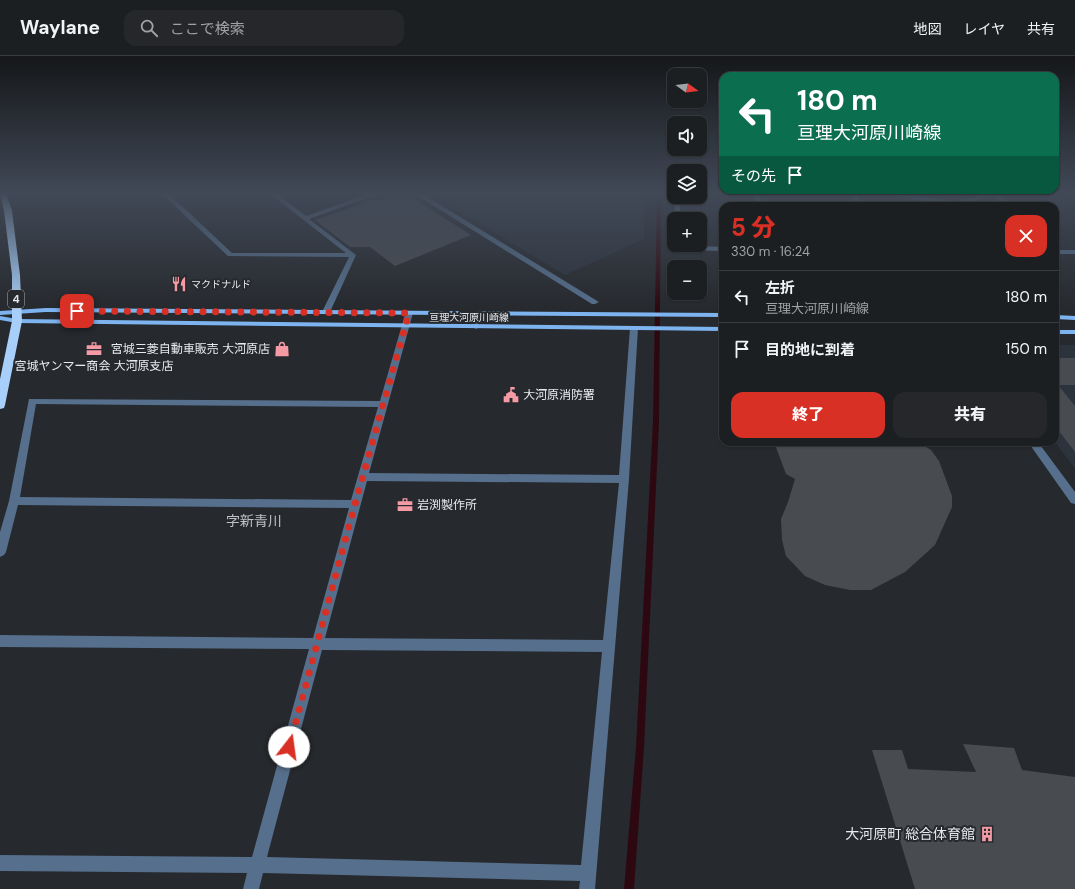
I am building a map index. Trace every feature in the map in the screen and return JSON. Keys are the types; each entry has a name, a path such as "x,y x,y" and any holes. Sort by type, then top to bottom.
{"highway":[{"name":"4","path":"0,405 16,322 16,275 11,232"}],"main road":[{"name":"亘理大河原川崎線","path":"0,313 16,311 719,315"},
{"path":"1059,317 1075,318"},
{"name":"亘理大河原川崎線","path":"0,318 16,322 719,329"},
{"path":"1059,332 1075,332"}],"street":[{"path":"205,232 230,255 353,255"},
{"path":"323,232 353,255"},
{"path":"480,232 595,302"},
{"path":"707,249 719,249"},
{"path":"1059,250 1075,252"},
{"path":"326,312 353,255"},
{"path":"251,889 355,504 409,313"},
{"path":"476,327 478,313"},
{"path":"587,889 624,479 634,328"},
{"path":"0,552 14,501 32,402 384,404"},
{"path":"1036,446 1075,500"},
{"path":"363,477 624,479"},
{"path":"14,501 355,504"},
{"path":"0,641 610,646"},
{"path":"0,863 257,865 589,873"}],"shaded area":[{"path":"493,232 644,232 644,239 565,275"},
{"path":"1059,345 1075,345 1075,469 1058,446"}],"building":[{"path":"330,232 466,232 471,235 395,266 370,247 350,247"},
{"path":"1059,358 1075,358 1075,385 1059,385"},
{"path":"1059,386 1075,406 1075,452 1059,431"},
{"path":"776,446 924,446 931,450 939,461 952,496 952,507 935,545 905,572 871,590 850,590 825,585 805,576 786,556 782,540 781,519 795,479 786,474"},
{"name":"大河原町 総合体育館","path":"963,744 1014,748 1022,770 1075,777 1075,889 915,889 872,750 902,750 908,769 976,772"}],"waterway":[{"path":"629,889 640,747 656,422 658,232"}],"place":[{"name":"マクドナルド","path":"179,284"},
{"name":"宮城ヤンマー商会 大河原支店","path":"94,349"},
{"name":"宮城三菱自動車販売 大河原店","path":"282,349"},
{"name":"大河原消防署","path":"511,395"},
{"name":"岩渕製作所","path":"405,505"},
{"name":"大河原町 総合体育館","path":"987,834"}],"district":[{"name":"字新青川","path":"254,521"}],"route":[{"path":"77,311 409,313 289,747"}]}
